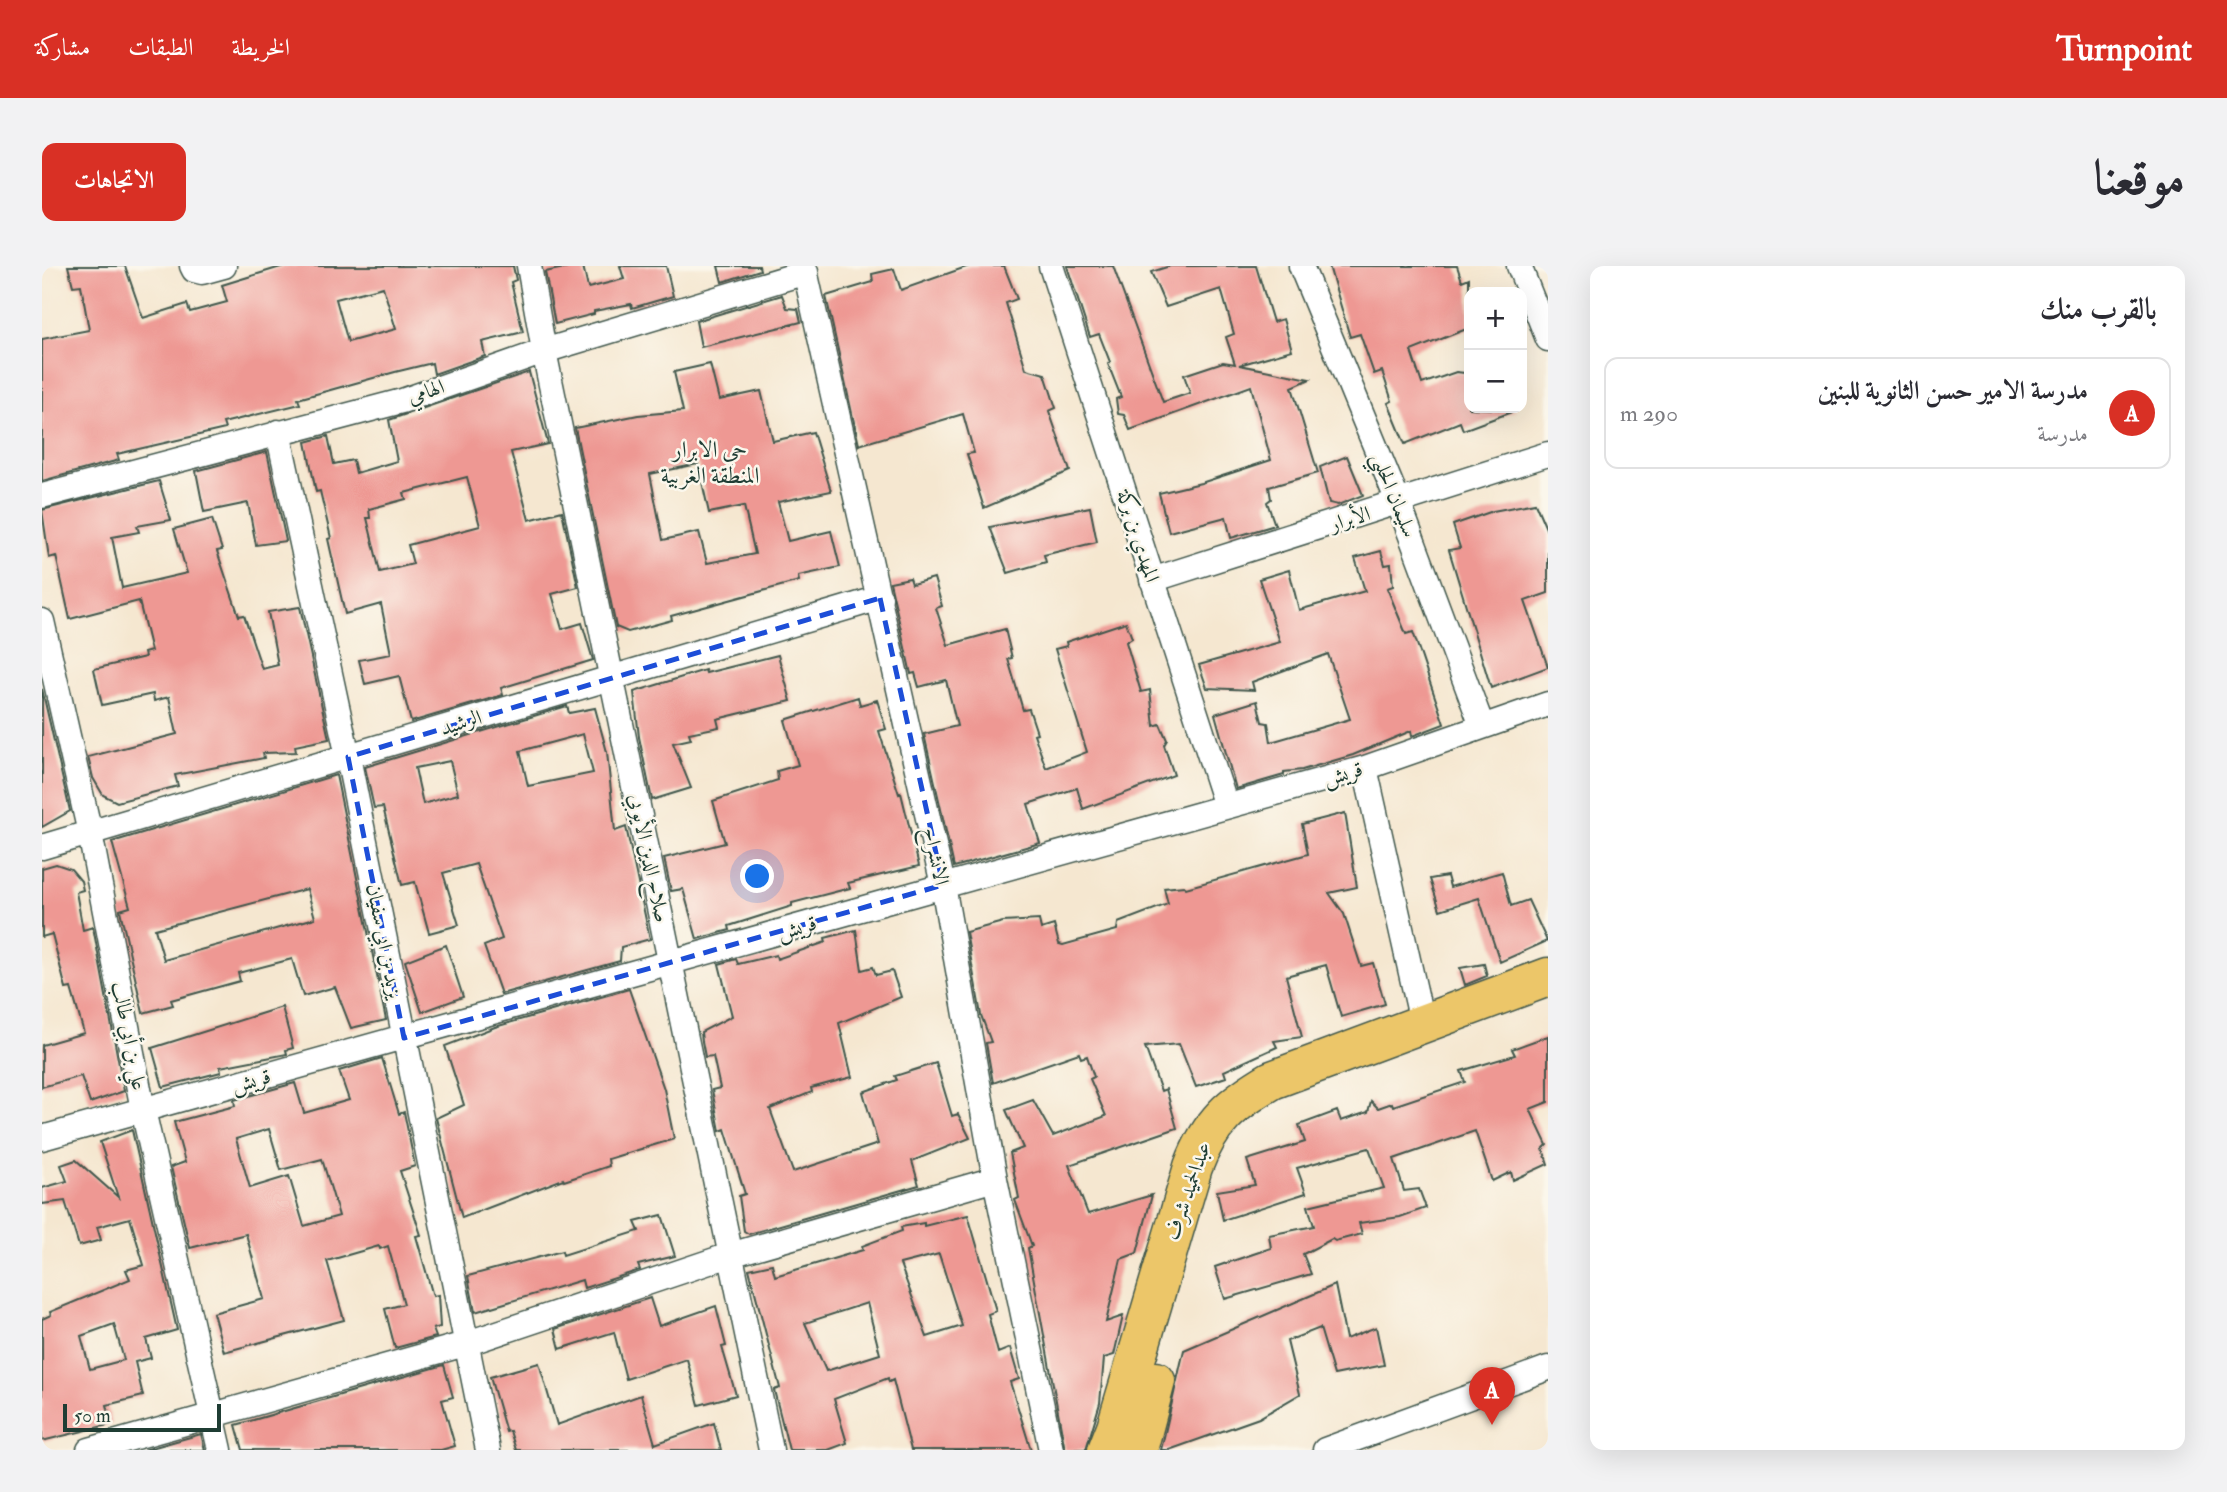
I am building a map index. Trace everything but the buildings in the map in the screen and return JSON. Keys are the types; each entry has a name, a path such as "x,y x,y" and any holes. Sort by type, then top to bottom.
{"main road":[{"name":"عبدالحميد شرف","path":"1107,1450 1193,1167 1204,1138 1216,1122 1251,1092 1272,1080 1548,977"},
{"name":"عبدالحميد شرف","path":"1138,1450 1207,1186 1223,1144 1235,1128 1270,1102 1319,1078 1548,996"}],"street":[{"path":"192,266 194,270 202,272 223,266"},
{"name":"صلاح الدين الأيوبي","path":"529,266 544,351 771,1450"},
{"name":"المهدي بن بركة","path":"1051,266 1226,806"},
{"name":"سليمان الحلبي","path":"1301,266 1399,504 1482,726"},
{"path":"1519,266 1548,339"},
{"name":"الهامي","path":"42,496 402,401 544,351 805,269"},
{"name":"الانشراح","path":"805,269 943,885 995,1179 1051,1450"},
{"name":"يزيد بن ابي سفيان","path":"278,432 348,757 488,1450"},
{"name":"الأبرار","path":"1152,580 1399,504 1548,454"},
{"name":"الرشيد","path":"42,847 880,598"},
{"name":"علي بن أبي طالب","path":"42,621 49,680 90,833 143,1110 220,1450"},
{"name":"قريش","path":"42,1138 1365,768 1548,704"},
{"path":"1365,768 1422,1022"},
{"path":"89,1450 465,1344 730,1255 995,1179"},
{"path":"1325,1450 1548,1368"}],"highlighted area":[{"path":"880,598 943,885 404,1038 348,757"}],"place":[{"name":"مدرسة الامير حسن الثانوية للبنين","path":"1492,1425"}],"district":[{"name":"حي الابرار المنطقة الغربية","path":"710,462"}]}
